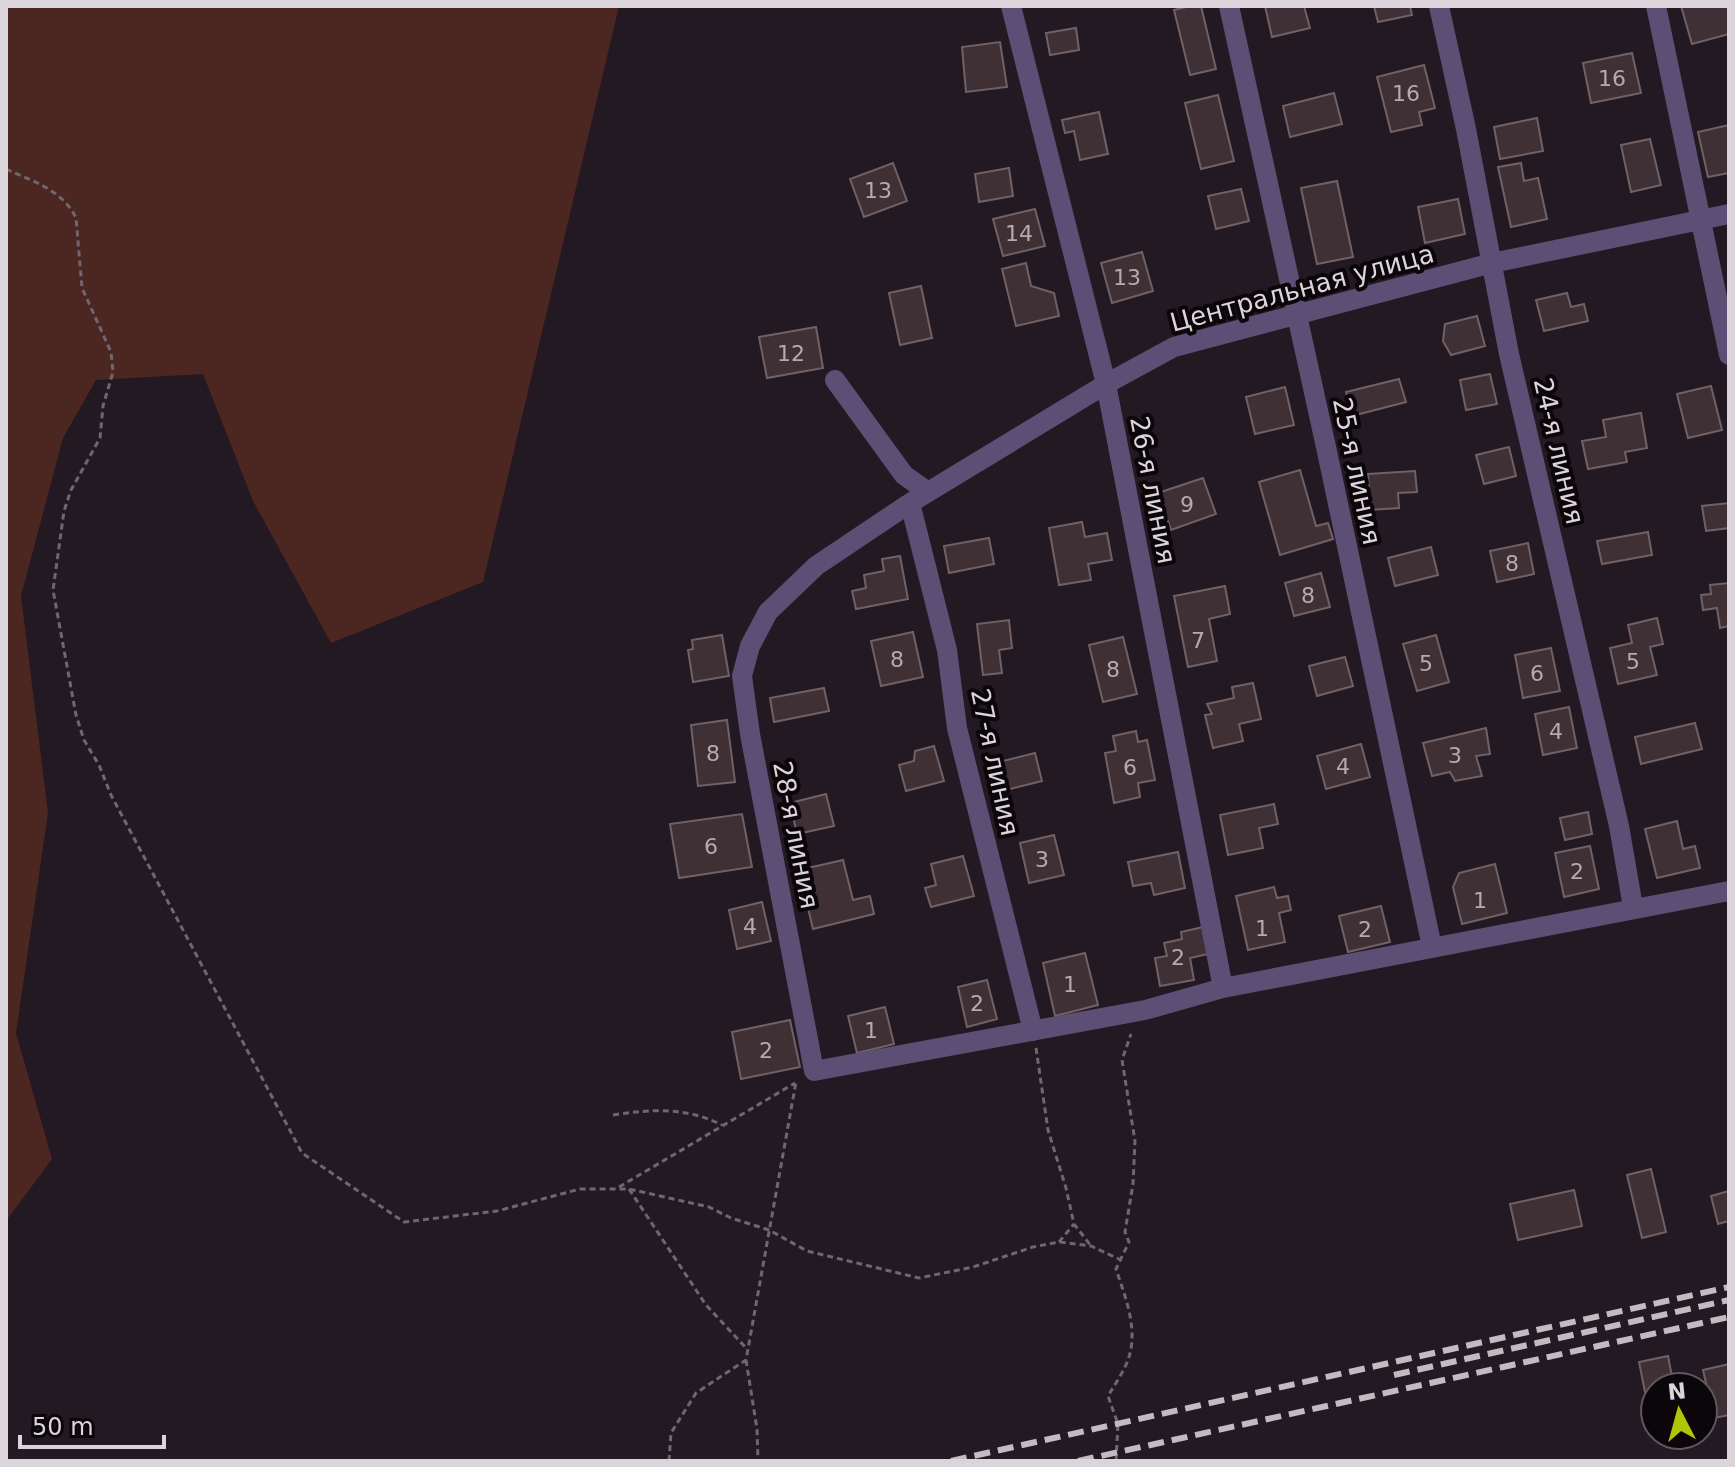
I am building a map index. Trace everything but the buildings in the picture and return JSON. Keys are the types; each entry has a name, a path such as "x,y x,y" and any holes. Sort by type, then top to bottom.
{"street":[{"name":"26-я линия","path":"1011,6 1106,384 1223,988"},
{"name":"25-я линия","path":"1229,6 1432,947"},
{"name":"24-я линия","path":"1439,6 1509,354 1619,826 1633,907"},
{"path":"1656,6 1729,355"},
{"name":"Центральная улица","path":"768,612 816,566 919,498 1106,384 1174,347 1492,263 1729,214"},
{"path":"835,380 919,498"},
{"name":"27-я линия","path":"919,498 947,650 957,728 1033,1031"},
{"name":"28-я линия","path":"768,612 750,646 742,676 753,750 814,1071"},
{"path":"814,1071 1145,1010 1223,988 1729,891"}],"path":[{"path":"6,169 56,192 73,210 82,288 111,352 113,372 103,406 100,438 71,490 64,511 53,590 76,715 84,740 99,765 111,795 302,1153 404,1222 497,1211 580,1189 629,1189 709,1207 769,1230 807,1251 919,1278 973,1267 1033,1247 1059,1242 1091,1246 1119,1259"},
{"path":"1116,1461 1118,1424 1108,1396 1129,1360 1133,1340 1128,1302 1116,1269 1129,1242 1125,1232 1133,1184 1135,1141 1122,1060 1134,1027 1145,1010"},
{"path":"1033,1031 1048,1130 1074,1224 1091,1246"},
{"path":"616,1189 814,1071"},
{"path":"758,1461 747,1349 796,1082"},
{"path":"613,1115 674,1109 704,1116 722,1125"},
{"path":"629,1189 706,1305 747,1349"},
{"path":"1059,1242 1074,1224"},
{"path":"669,1461 671,1433 696,1393 746,1360"}],"shaded area":[{"path":"6,6 619,6 483,582 331,643 253,501 203,374 96,380 63,438 21,596 48,813 16,1033 52,1159 6,1221"}],"railway":[{"path":"951,1461 1729,1287"},
{"path":"1394,1375 1729,1300"},
{"path":"1078,1461 1729,1317"}]}
